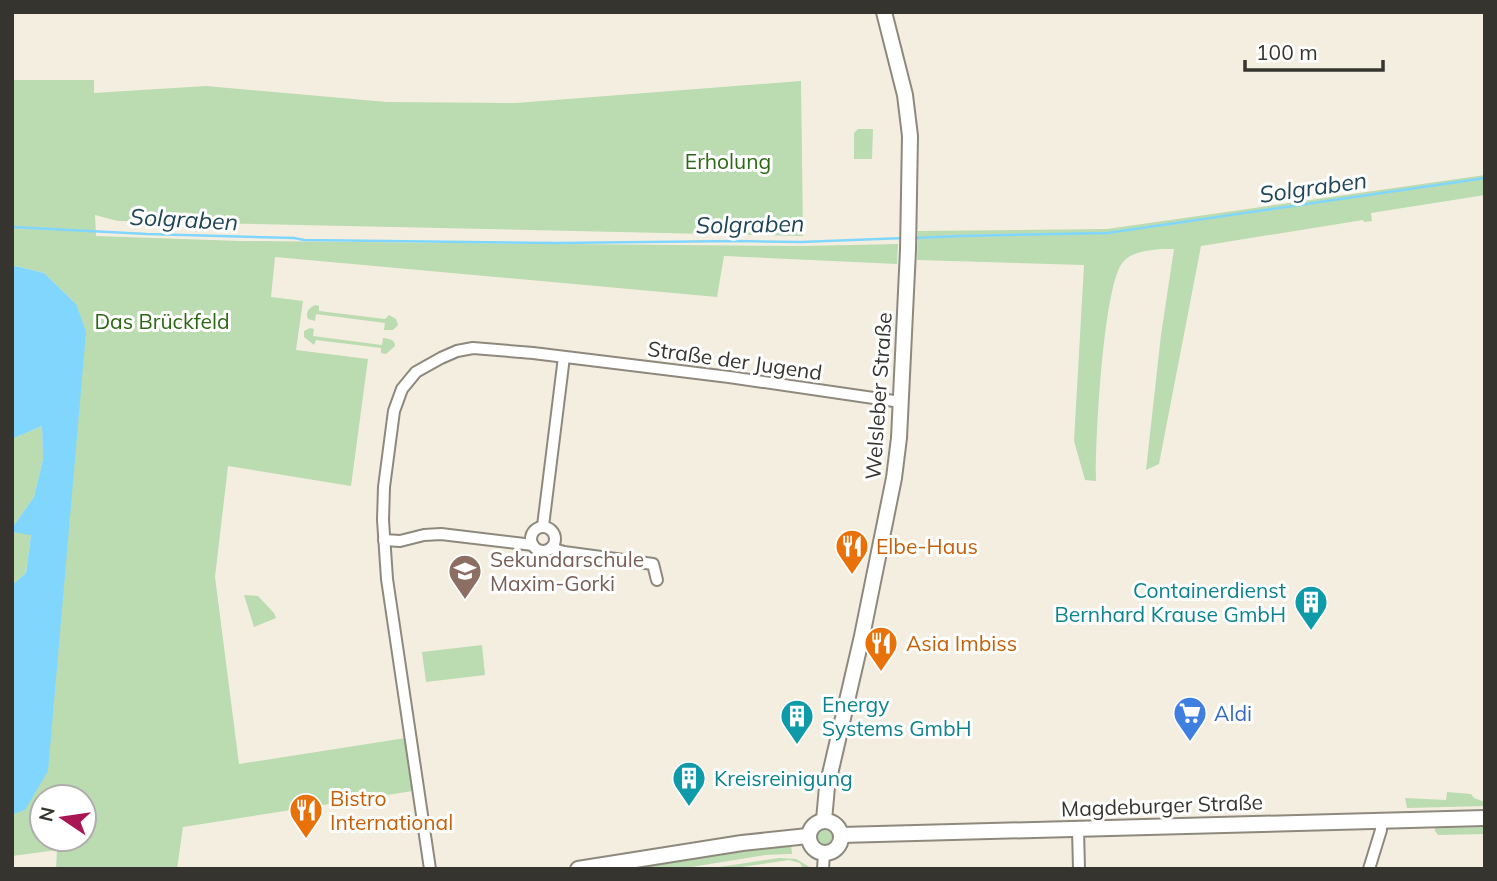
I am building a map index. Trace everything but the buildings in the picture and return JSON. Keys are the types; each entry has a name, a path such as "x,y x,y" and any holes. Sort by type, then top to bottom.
{"main road":[{"name":"Welsleber Straße","path":"824,820 827,787 850,693 894,478 899,438 910,136 905,94 884,12"},
{"name":"Magdeburger Straße","path":"841,835 1485,817"},
{"path":"829,821 837,826 841,835 835,849 824,853 813,849 809,844 808,836 816,822 829,821"},
{"path":"578,869 742,843 808,836"}],"street":[{"name":"Straße der Jugend","path":"430,869 387,579 384,540 384,487 394,411 402,389 416,372 440,358 472,348 729,377 901,402"},
{"path":"543,526 564,357"},
{"path":"551,548 555,541 552,530 543,526 532,532 535,548 543,551 551,548 653,564 657,580"},
{"path":"384,540 400,541 441,534 533,545"},
{"path":"1369,869 1381,830 1381,820"},
{"path":"1078,829 1079,869"},
{"path":"823,869 824,853"}],"green space":[{"path":"12,80 94,80 94,93 206,86 387,102 516,103 801,81 803,236 118,221 95,215 96,236 240,241 803,246 898,244 897,264 724,256 717,297 275,257 271,297 303,301 296,350 368,359 351,486 228,466 215,577 239,764 412,737 419,790 183,827 177,869 56,869 57,853 98,853 98,783 28,783 28,853 34,853 12,856 12,815 25,810 76,304 44,273 12,267"},
{"path":"858,129 873,129 872,159 854,159 854,133"},
{"path":"1485,175 1485,195 1371,213 1372,221 1363,220 1201,246 1159,464 1146,470 1174,249 1147,251 1128,258 1116,276 1105,331 1096,481 1085,480 1074,441 1084,265 917,260 918,231 1107,229"},
{"path":"315,305 319,306 319,311 385,319 389,315 396,319 398,325 393,330 384,330 385,323 316,314 315,321 308,319 308,310"},
{"path":"314,329 313,336 382,345 383,338 393,341 395,346 386,354 381,353 381,348 316,340 314,345 304,337 304,331"},
{"path":"42,426 43,459 34,497 12,528 12,439"},
{"path":"12,532 31,534 26,573 12,585"},
{"path":"244,595 258,596 276,618 254,627"},
{"path":"482,645 485,675 426,682 422,652"},
{"path":"1447,792 1471,794 1485,802 1485,806 1407,808 1405,798 1446,800"},
{"path":"1485,827 1485,834 1438,835 1435,831 1435,828"},
{"path":"821,829 827,829 832,837 830,843 821,845 816,840 816,834"},
{"path":"791,844 792,854 765,855 679,869 608,869 747,848"},
{"path":"779,858 796,859 813,869 803,869 800,863 789,860 729,869 706,869"}],"water":[{"path":"12,267 44,273 76,304 86,332 48,771 41,783 28,783 28,805 25,810 12,815 12,585 26,573 31,535 12,532 12,528 34,497 43,459 42,426 12,439"}],"waterway":[{"name":"Solgraben","path":"915,238 1107,233 1485,178"},
{"name":"Solgraben","path":"12,227 304,240 557,243 801,242 905,238"}],"place":[{"name":"Elbe-Haus","path":"852,576"},
{"name":"Sekundarschule Maxim-Gorki","path":"465,601"},
{"name":"Containerdienst Bernhard Krause GmbH","path":"1311,632"},
{"name":"Asia Imbiss","path":"881,673"},
{"name":"Aldi","path":"1190,743"},
{"name":"Energy Systems GmbH","path":"797,746"},
{"name":"Kreisreinigung","path":"689,808"},
{"name":"Bistro International","path":"306,840"}],"park label":[{"name":"Erholung","path":"728,161"},
{"name":"Das Brückfeld","path":"162,321"}]}
